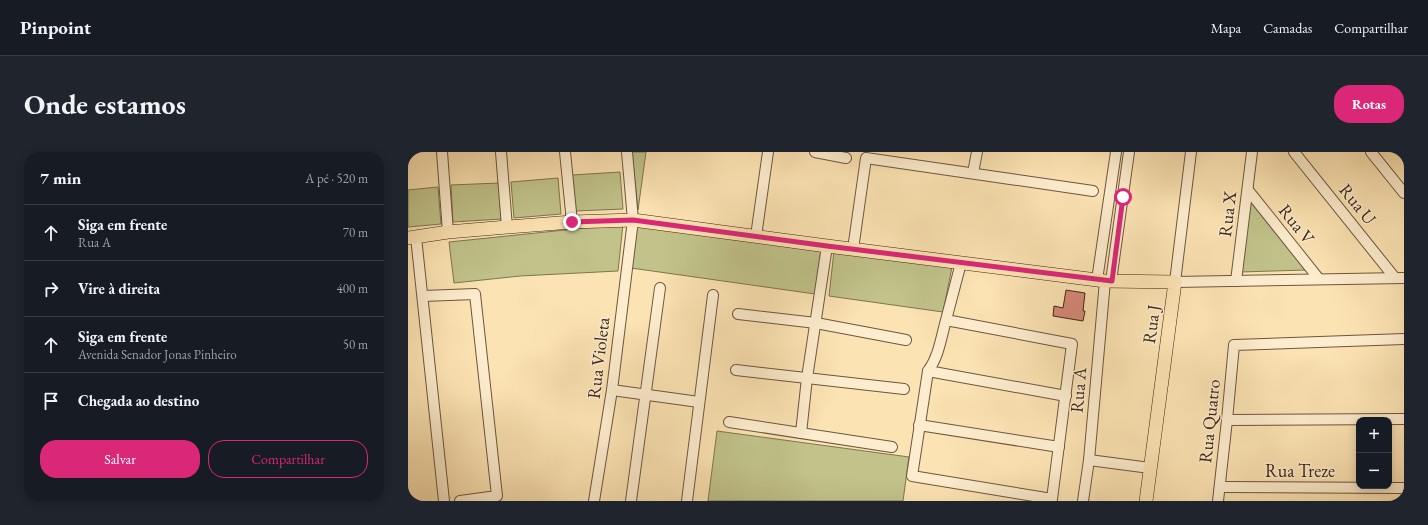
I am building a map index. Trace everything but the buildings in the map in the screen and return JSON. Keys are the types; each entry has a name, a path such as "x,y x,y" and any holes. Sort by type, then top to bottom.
{"main road":[{"path":"412,238 448,232 507,227 572,222 633,220 1104,281 1175,282"},
{"name":"Rua J","path":"1146,501 1175,282"}],"street":[{"path":"442,152 448,232"},
{"path":"501,152 507,227"},
{"path":"565,152 572,222"},
{"name":"Rua Violeta","path":"594,501 612,390 633,220 627,152"},
{"path":"756,236 768,152"},
{"path":"815,152 846,158"},
{"path":"973,173 977,152"},
{"name":"Rua A","path":"1083,501 1089,460 1116,152"},
{"name":"Rua A","path":"1104,281 1129,152"},
{"name":"Rua J","path":"1175,282 1191,152"},
{"name":"Rua X","path":"1236,281 1252,152"},
{"name":"Rua U","path":"1294,152 1399,278"},
{"path":"1371,152 1404,193"},
{"path":"853,249 866,158 1093,191"},
{"name":"Rua V","path":"1248,190 1319,280"},
{"path":"412,238 423,296 444,501"},
{"path":"801,433 807,378 827,246"},
{"path":"946,320 1072,344 1052,499 912,476 928,371 934,363 938,352 946,320 961,263"},
{"path":"1175,282 1399,278"},
{"path":"631,501 660,288"},
{"path":"423,296 475,294 497,496 460,501"},
{"path":"687,501 713,295"},
{"path":"738,314 816,323 906,340"},
{"name":"Rua Quatro","path":"1218,501 1234,345 1404,339"},
{"path":"736,370 904,389"},
{"path":"928,371 1066,396"},
{"path":"612,390 699,402"},
{"path":"1227,420 1404,419"},
{"path":"728,422 892,447"},
{"path":"919,425 1059,447"},
{"path":"1089,460 1150,468"},
{"name":"Rua Treze","path":"1220,487 1404,488"}],"green space":[{"path":"632,152 646,152 638,210"},
{"path":"620,172 623,209 575,211 572,175"},
{"path":"558,178 561,214 514,218 511,182"},
{"path":"499,183 501,219 453,222 451,185"},
{"path":"438,187 441,224 408,227 408,190"},
{"path":"1249,197 1307,270 1240,272"},
{"path":"623,224 618,271 520,276 454,283 449,242"},
{"path":"635,225 821,250 815,294 631,268"},
{"path":"834,251 952,267 943,312 829,296"},
{"path":"717,431 909,457 903,501 708,501"}],"route":[{"path":"572,222 633,220 1105,282 1112,281 1123,197"}]}
